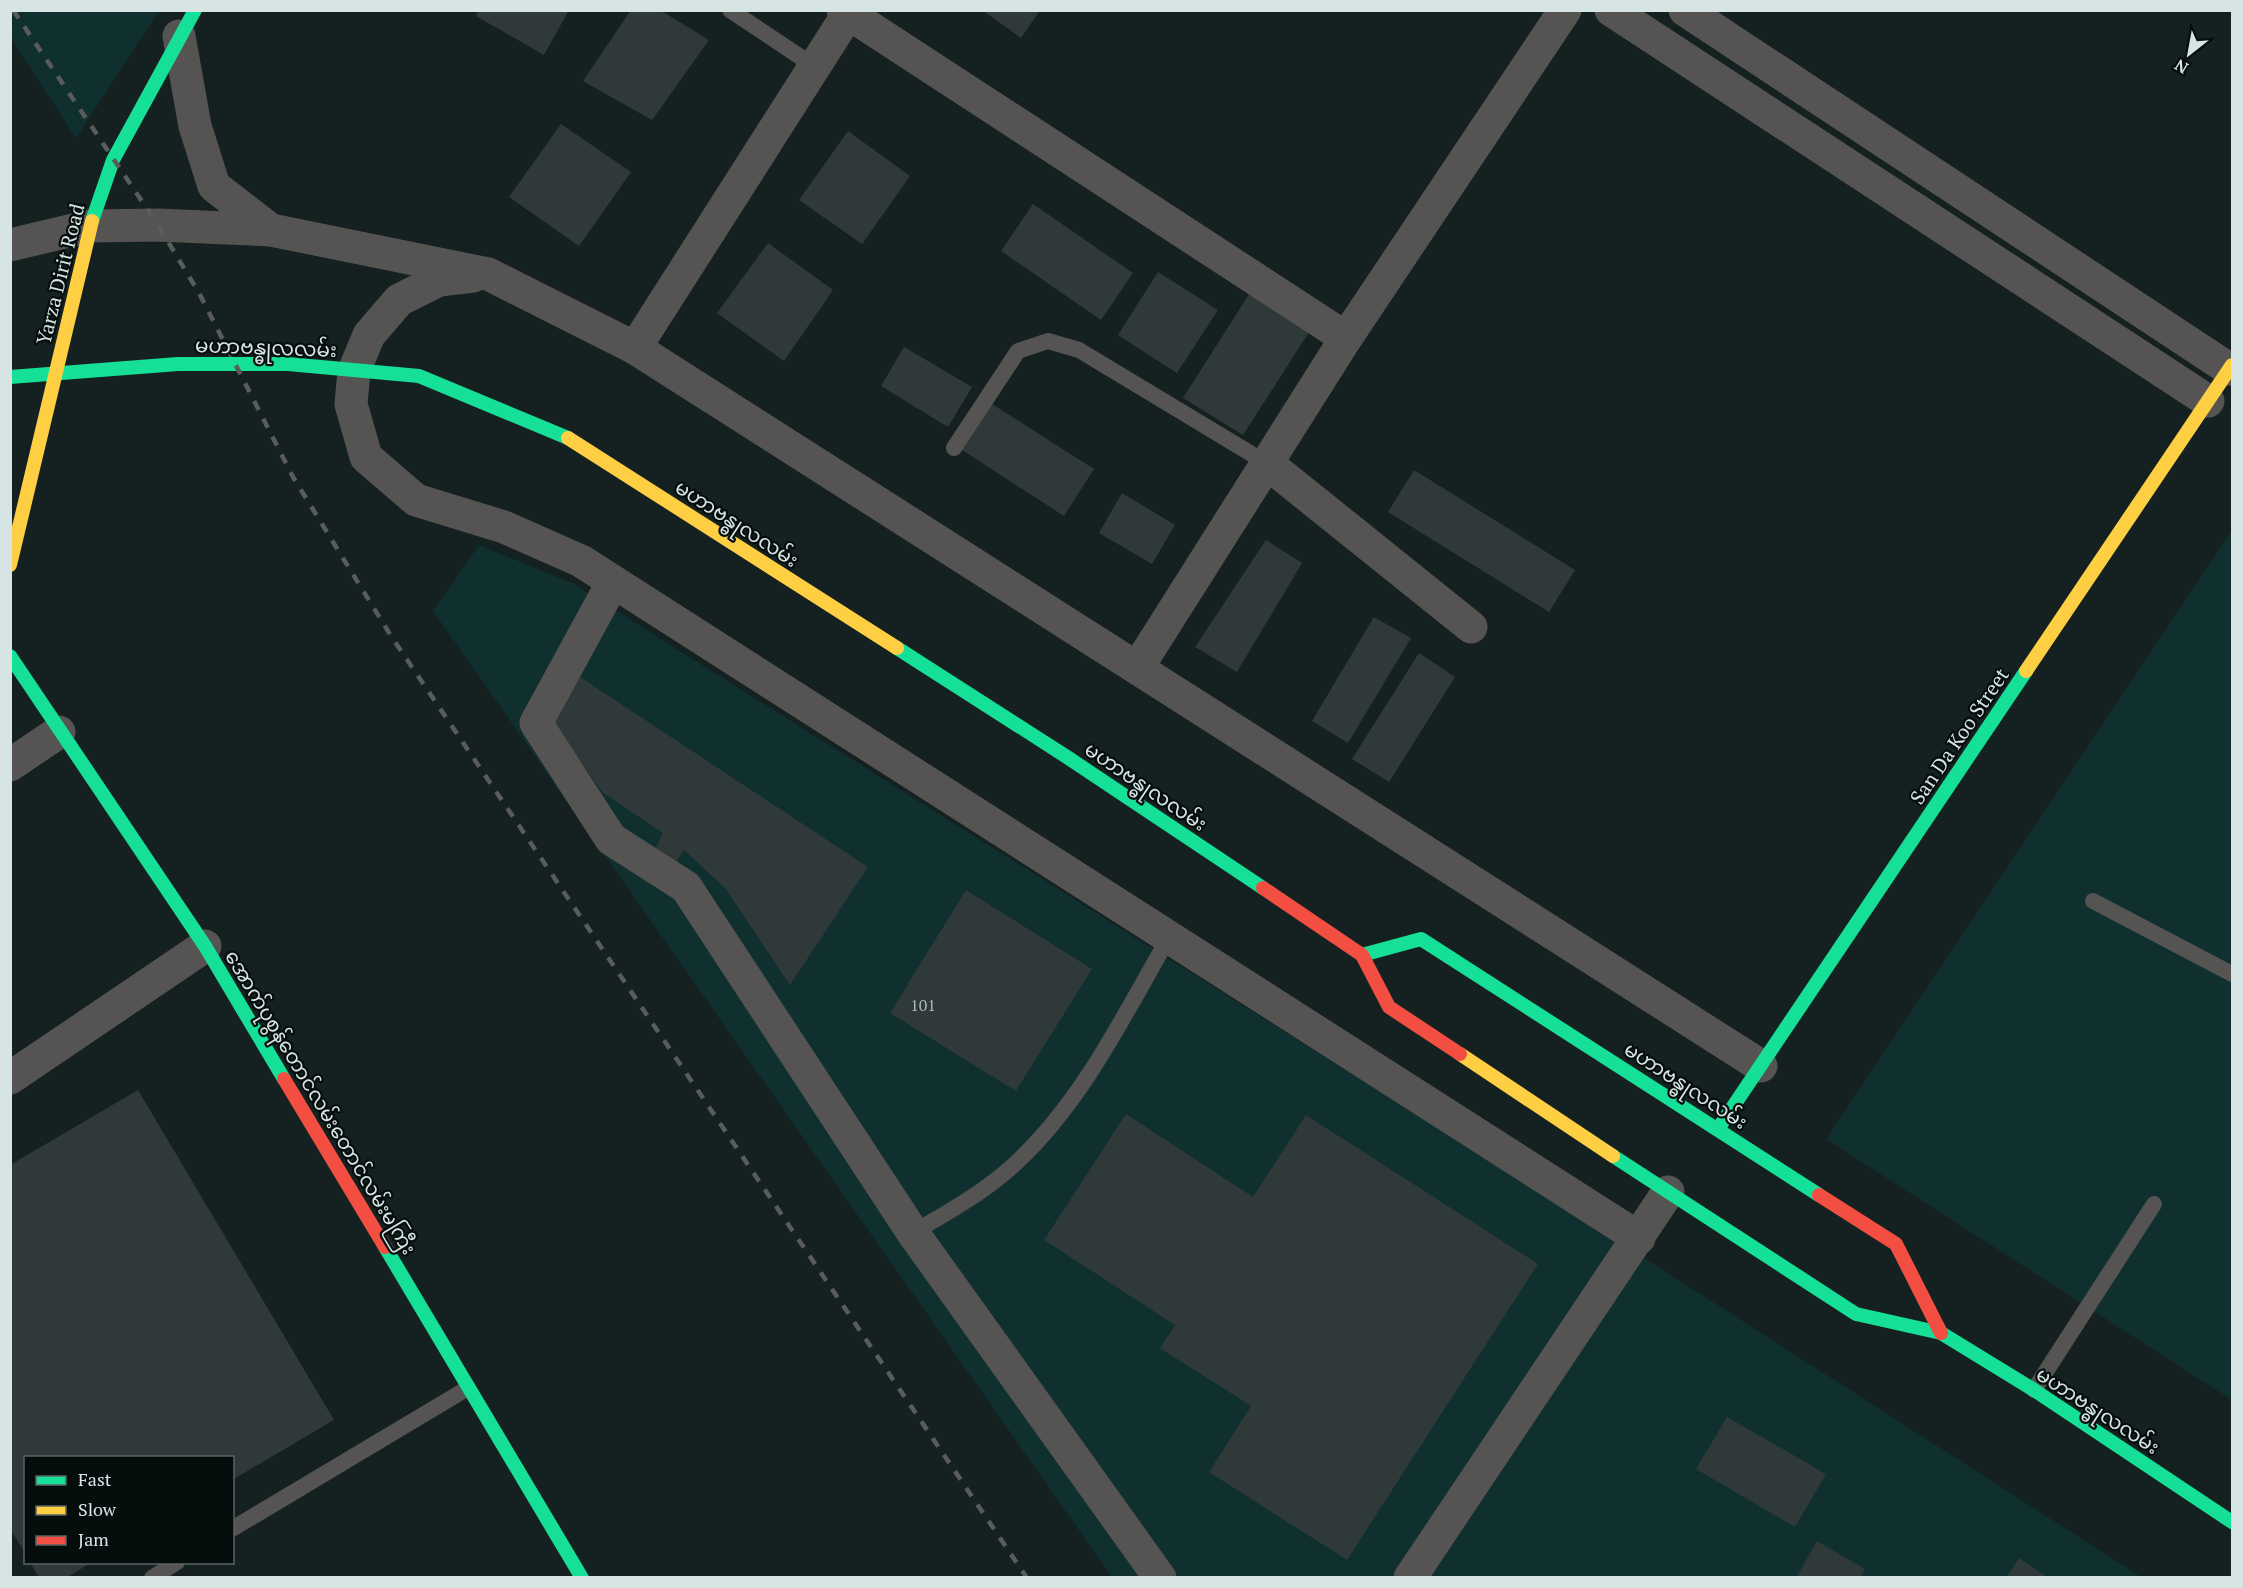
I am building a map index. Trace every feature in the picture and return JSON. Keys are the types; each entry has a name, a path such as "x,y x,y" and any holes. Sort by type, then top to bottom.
{"main road":[{"name":"Yarza Dirit Road","path":"10,565 90,226 113,160 187,23"},
{"name":"မဟာဗန္ဓုလလမ်း","path":"10,377 178,364 288,364 419,376 559,432 1067,757 1362,955 1389,1007 1668,1192 1856,1314 1941,1333 2034,1390 2232,1522"},
{"name":"San Da Koo Street","path":"1718,1129 2231,367"},
{"name":"အောက်ပုစွန်တောင်လမ်းတောင်လမ်းမကြီး","path":"10,656 59,732 206,946 582,1578"},
{"name":"မဟာဗန္ဓုလလမ်း","path":"1362,955 1421,939 1896,1244 1941,1333"}],"street":[{"path":"1138,667 1346,338 1566,10"},
{"path":"1611,10 2208,401"},
{"path":"1685,10 2231,367"},
{"path":"635,348 814,66 845,12 1346,338"},
{"path":"187,23 195,126 214,186 271,230"},
{"path":"1885,190 1906,156"},
{"path":"10,245 90,226 158,225 271,230 488,274 635,348 1761,1066"},
{"path":"488,274 439,280 399,300 369,335 354,372 351,404 366,457 416,500 504,526 581,561 1168,939 1639,1238"},
{"path":"1268,464 1472,627"},
{"path":"613,582 536,723 611,839 686,887 912,1233 1160,1578"},
{"path":"10,765 59,732"},
{"path":"10,1078 206,946"},
{"path":"1410,1578 1668,1192"}],"lane":[{"path":"730,10 814,66"},
{"path":"954,448 1018,351 1048,341 1079,351 1268,464"},
{"path":"2092,901 2232,974"},
{"path":"912,1233 974,1197 1018,1162 1053,1125 1102,1054 1168,939"},
{"path":"2034,1390 2154,1204"},
{"path":"234,1528 468,1388"},
{"path":"152,1578 175,1564"}],"shaded area":[{"path":"10,11 159,11 76,138 11,38"},
{"path":"2232,530 2232,1400 1826,1139"},
{"path":"479,545 572,583 1674,1277 2141,1577 1112,1577 433,611"}],"building":[{"path":"479,10 569,10 544,55 476,16"},
{"path":"631,10 660,10 709,40 652,120 583,81"},
{"path":"982,10 1040,10 1021,38"},
{"path":"561,124 631,172 579,246 509,197"},
{"path":"848,131 910,176 862,244 799,200"},
{"path":"1033,204 1133,273 1101,320 1001,251"},
{"path":"768,243 833,290 784,361 717,313"},
{"path":"1158,272 1218,310 1177,373 1118,335"},
{"path":"1253,288 1313,326 1243,435 1183,398"},
{"path":"904,347 972,387 948,427 881,386"},
{"path":"992,404 1094,469 1064,516 962,450"},
{"path":"1414,470 1575,570 1549,612 1388,512"},
{"path":"1122,493 1175,525 1152,564 1099,533"},
{"path":"1266,540 1302,563 1237,672 1195,647"},
{"path":"1374,617 1411,638 1348,743 1312,721"},
{"path":"1419,653 1455,677 1389,782 1352,759"},
{"path":"577,675 868,867 790,985 725,888 684,850 669,872 651,857 663,833 602,792 553,722"},
{"path":"966,890 1092,969 1016,1091 890,1013"},
{"path":"138,1090 334,1420 234,1479 234,1456 24,1456 24,1551 10,1529 10,1165"},
{"path":"1126,1114 1253,1197 1306,1115 1538,1264 1347,1560 1209,1472 1251,1406 1160,1348 1175,1325 1044,1240"},
{"path":"1727,1417 1826,1474 1795,1527 1696,1469"},
{"path":"1817,1541 1865,1569 1860,1578 1796,1578"},
{"path":"2019,1558 2046,1576 2045,1578 2006,1578"},
{"path":"31,1564 89,1564 66,1578 39,1578"}],"railway":[{"path":"13,10 158,225 199,293 293,477 391,636 1027,1578"}],"traffic: fast":[{"path":"92,221 113,160 195,10"},
{"path":"10,377 178,364 288,364 419,376 568,438"},
{"path":"897,648 1067,757 1263,888"},
{"path":"10,656 205,946 284,1079"},
{"path":"1718,1129 2026,671"},
{"path":"1362,955 1421,939 1819,1195"},
{"path":"1613,1156 1856,1314 1941,1333 2034,1390 2232,1522"},
{"path":"385,1247 582,1578"}],"traffic: slow":[{"path":"10,565 92,221"},
{"path":"2026,671 2232,365"},
{"path":"568,438 897,648"},
{"path":"1460,1054 1613,1156"}],"traffic: jam":[{"path":"1263,888 1362,955 1389,1007 1460,1054"},
{"path":"284,1079 385,1247"},
{"path":"1819,1195 1896,1244 1941,1333"}]}
